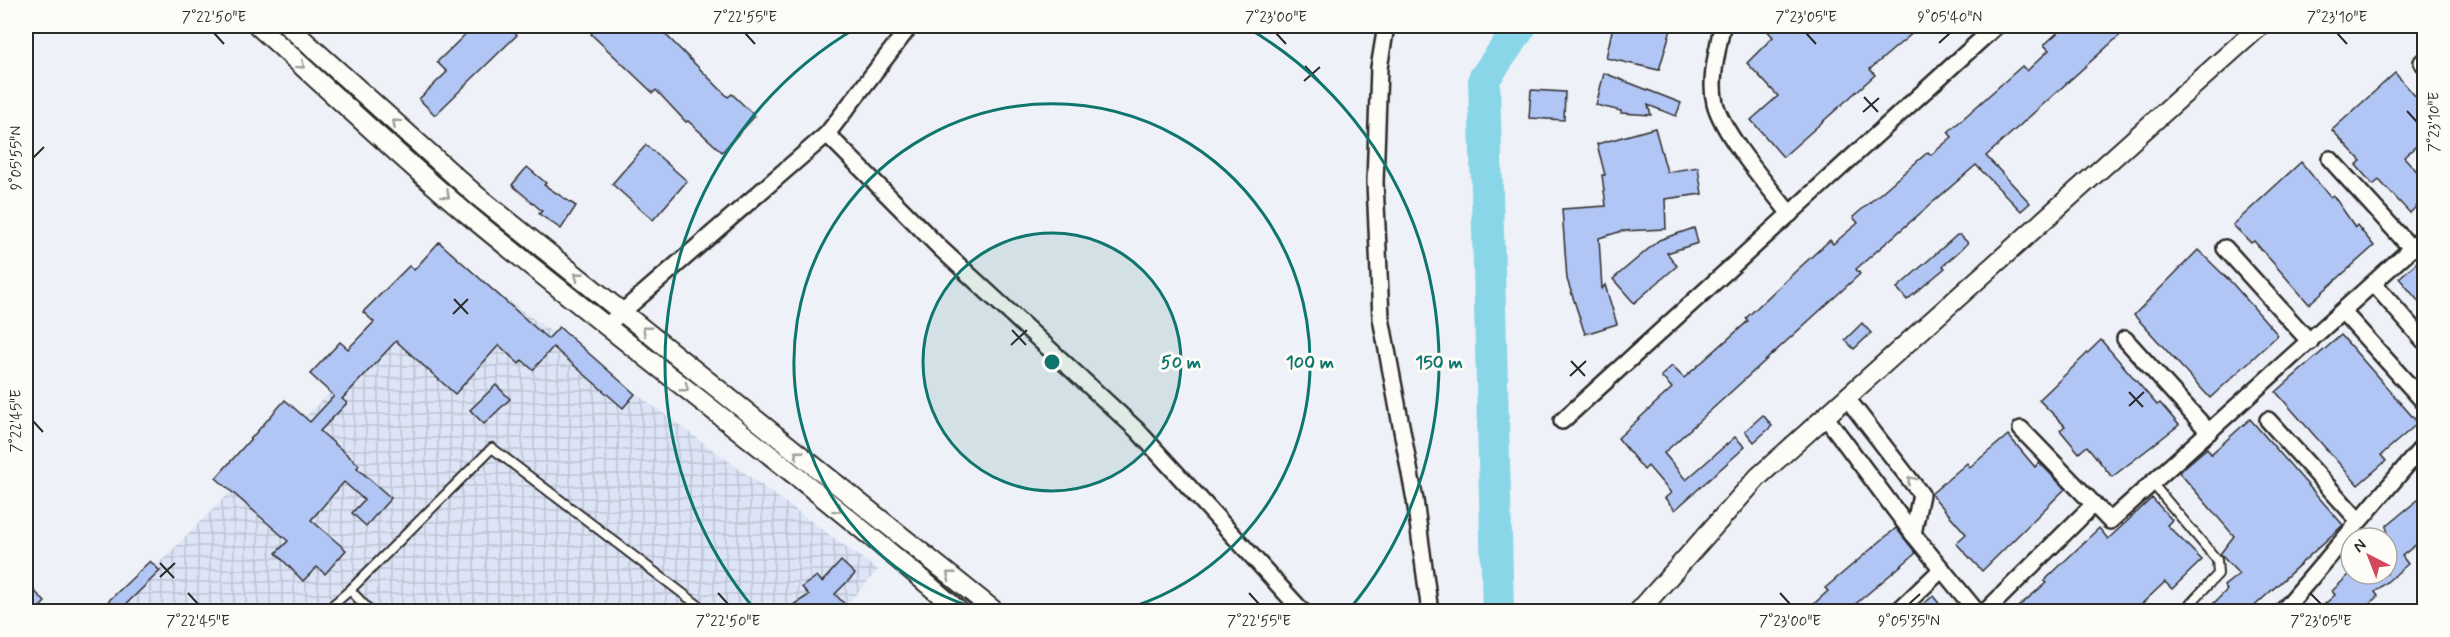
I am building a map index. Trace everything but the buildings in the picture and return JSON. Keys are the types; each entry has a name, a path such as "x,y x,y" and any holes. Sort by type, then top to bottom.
{"street":[{"path":"258,26 464,211 606,326 807,483 954,610 970,590"},
{"path":"288,26 476,195 996,612"},
{"path":"606,326 826,134 910,26"},
{"path":"1386,26 1379,68 1375,182 1381,318 1415,500 1430,612"},
{"path":"1722,26 1713,76 1715,103 1724,126 1790,214"},
{"path":"1562,421 1996,26"},
{"path":"1638,612 1758,477 2260,26"},
{"path":"826,134 940,248 1137,430 1303,612"},
{"path":"2330,159 2412,249"},
{"path":"2021,429 2110,521 2424,237"},
{"path":"2225,248 2310,342"},
{"path":"2374,284 2424,341"},
{"path":"2343,312 2424,402"},
{"path":"2125,339 2209,432"},
{"path":"1846,397 1922,494 1913,534"},
{"path":"1825,416 1913,534 1977,612"},
{"path":"2268,420 2359,522"},
{"path":"2282,612 2424,446"},
{"path":"1985,612 2093,505"},
{"path":"1897,612 1942,569"}],"lane":[{"path":"325,612 350,590 492,448 707,612"},
{"path":"2152,483 2217,560 2218,574 2190,604"},
{"path":"350,590 371,612"}],"shaded area":[{"path":"458,264 878,570 841,611 110,612"}],"waterway":[{"path":"1498,612 1484,79 1521,26"}]}
